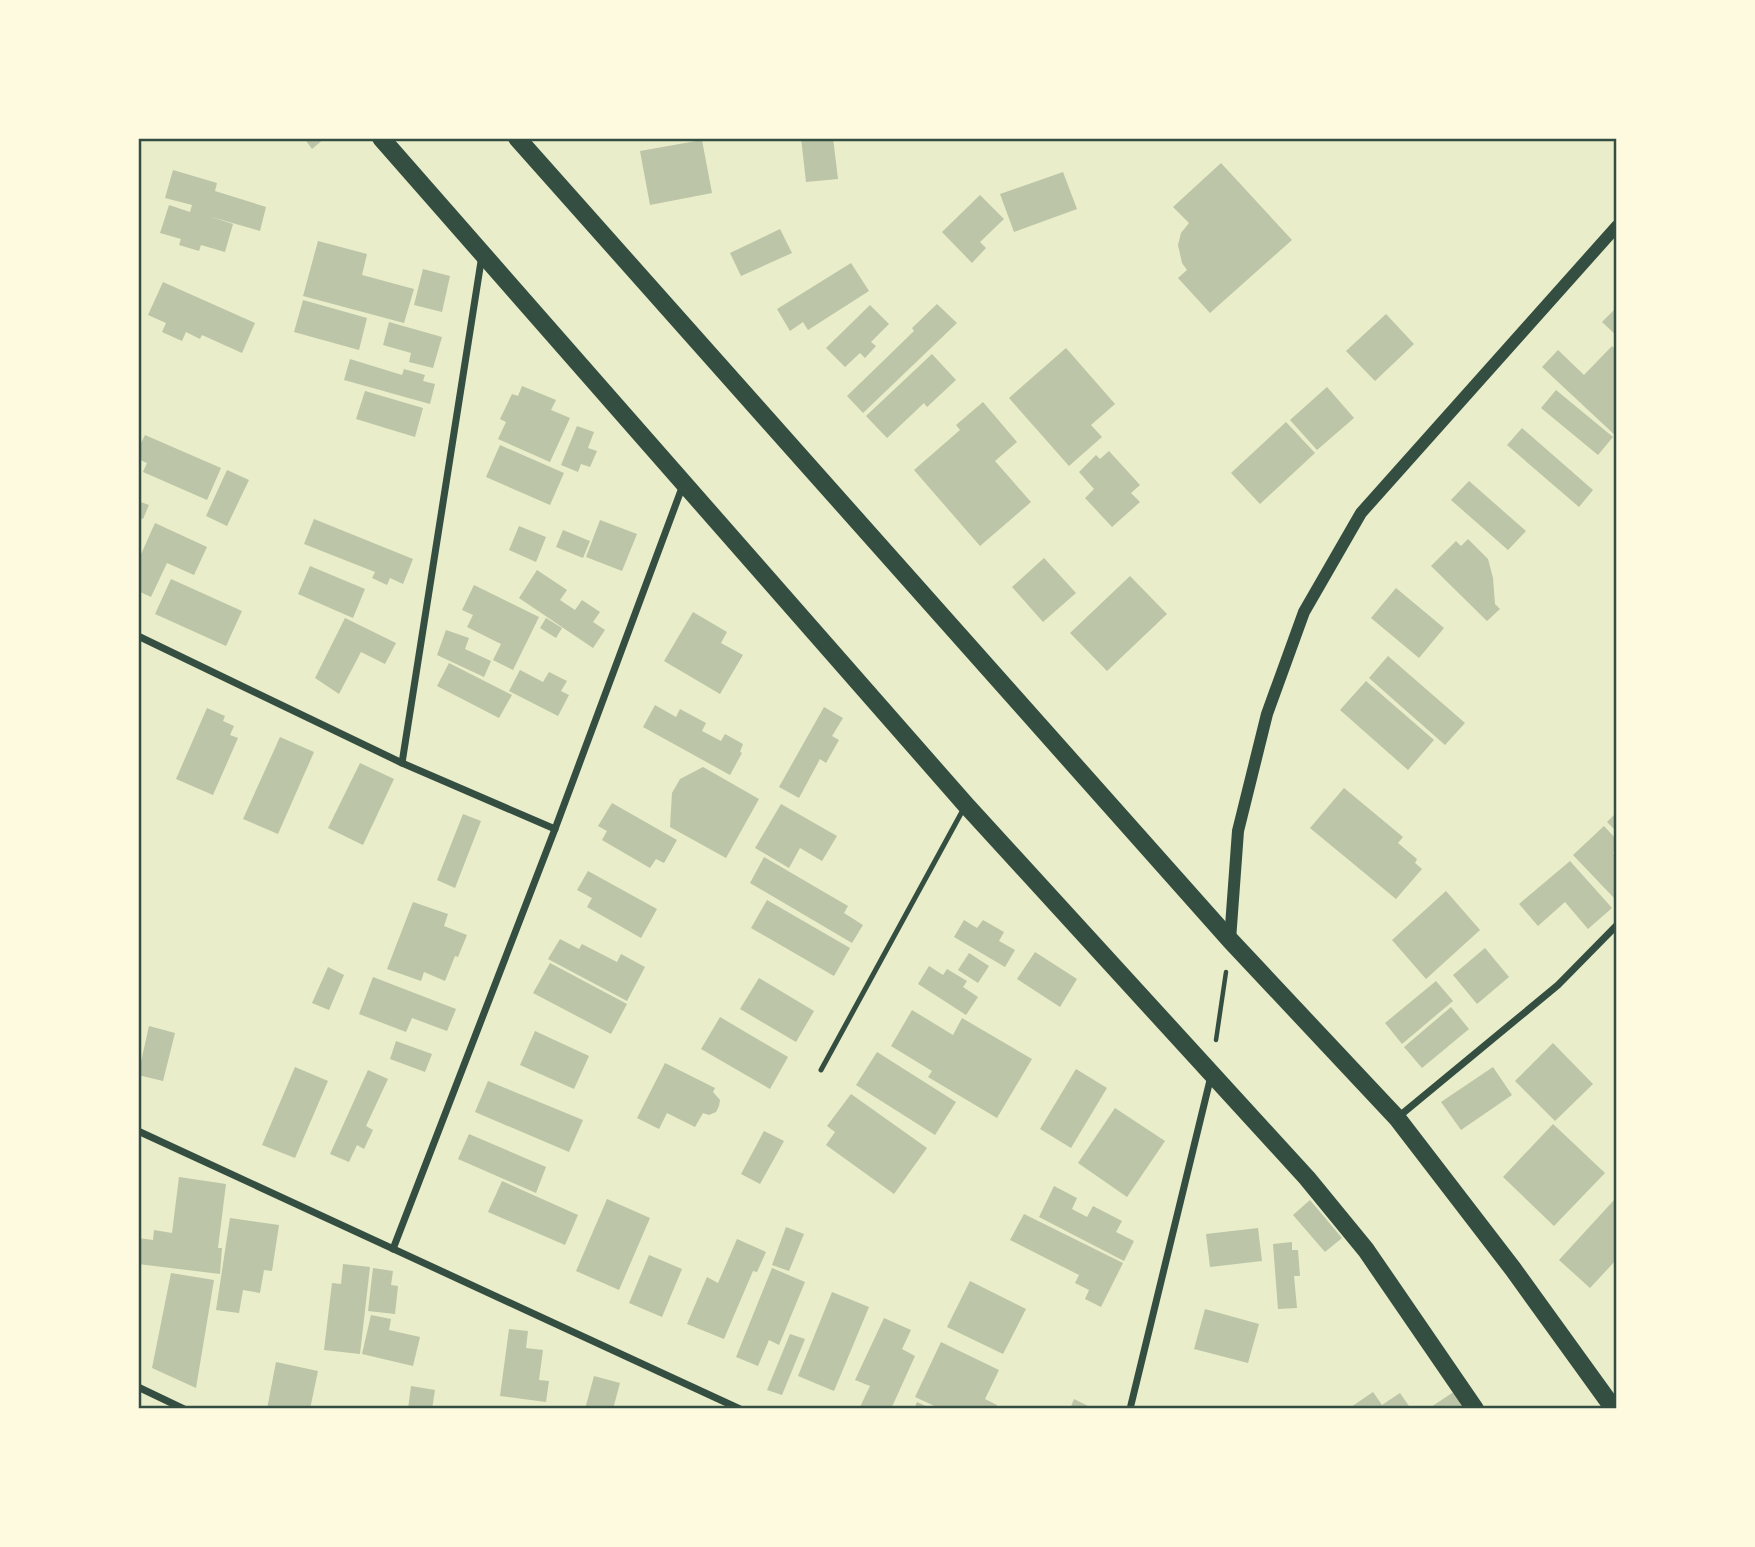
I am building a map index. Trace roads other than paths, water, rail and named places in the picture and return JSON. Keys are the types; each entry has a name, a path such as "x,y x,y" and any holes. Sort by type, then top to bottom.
{"main road":[{"path":"381,138 966,805 1307,1178 1366,1251 1475,1409"},
{"path":"517,138 1230,940 1397,1118 1514,1269 1614,1409"}],"street":[{"path":"1230,940 1238,831 1267,714 1304,612 1361,513 1617,226"},
{"path":"402,763 482,254"},
{"path":"394,1249 683,484"},
{"path":"138,636 402,763 555,828"},
{"path":"1397,1118 1558,985 1617,925"},
{"path":"1130,1409 1212,1074"},
{"path":"138,1131 740,1409"},
{"path":"138,1387 184,1409"}],"lane":[{"path":"821,1070 966,805"}]}
